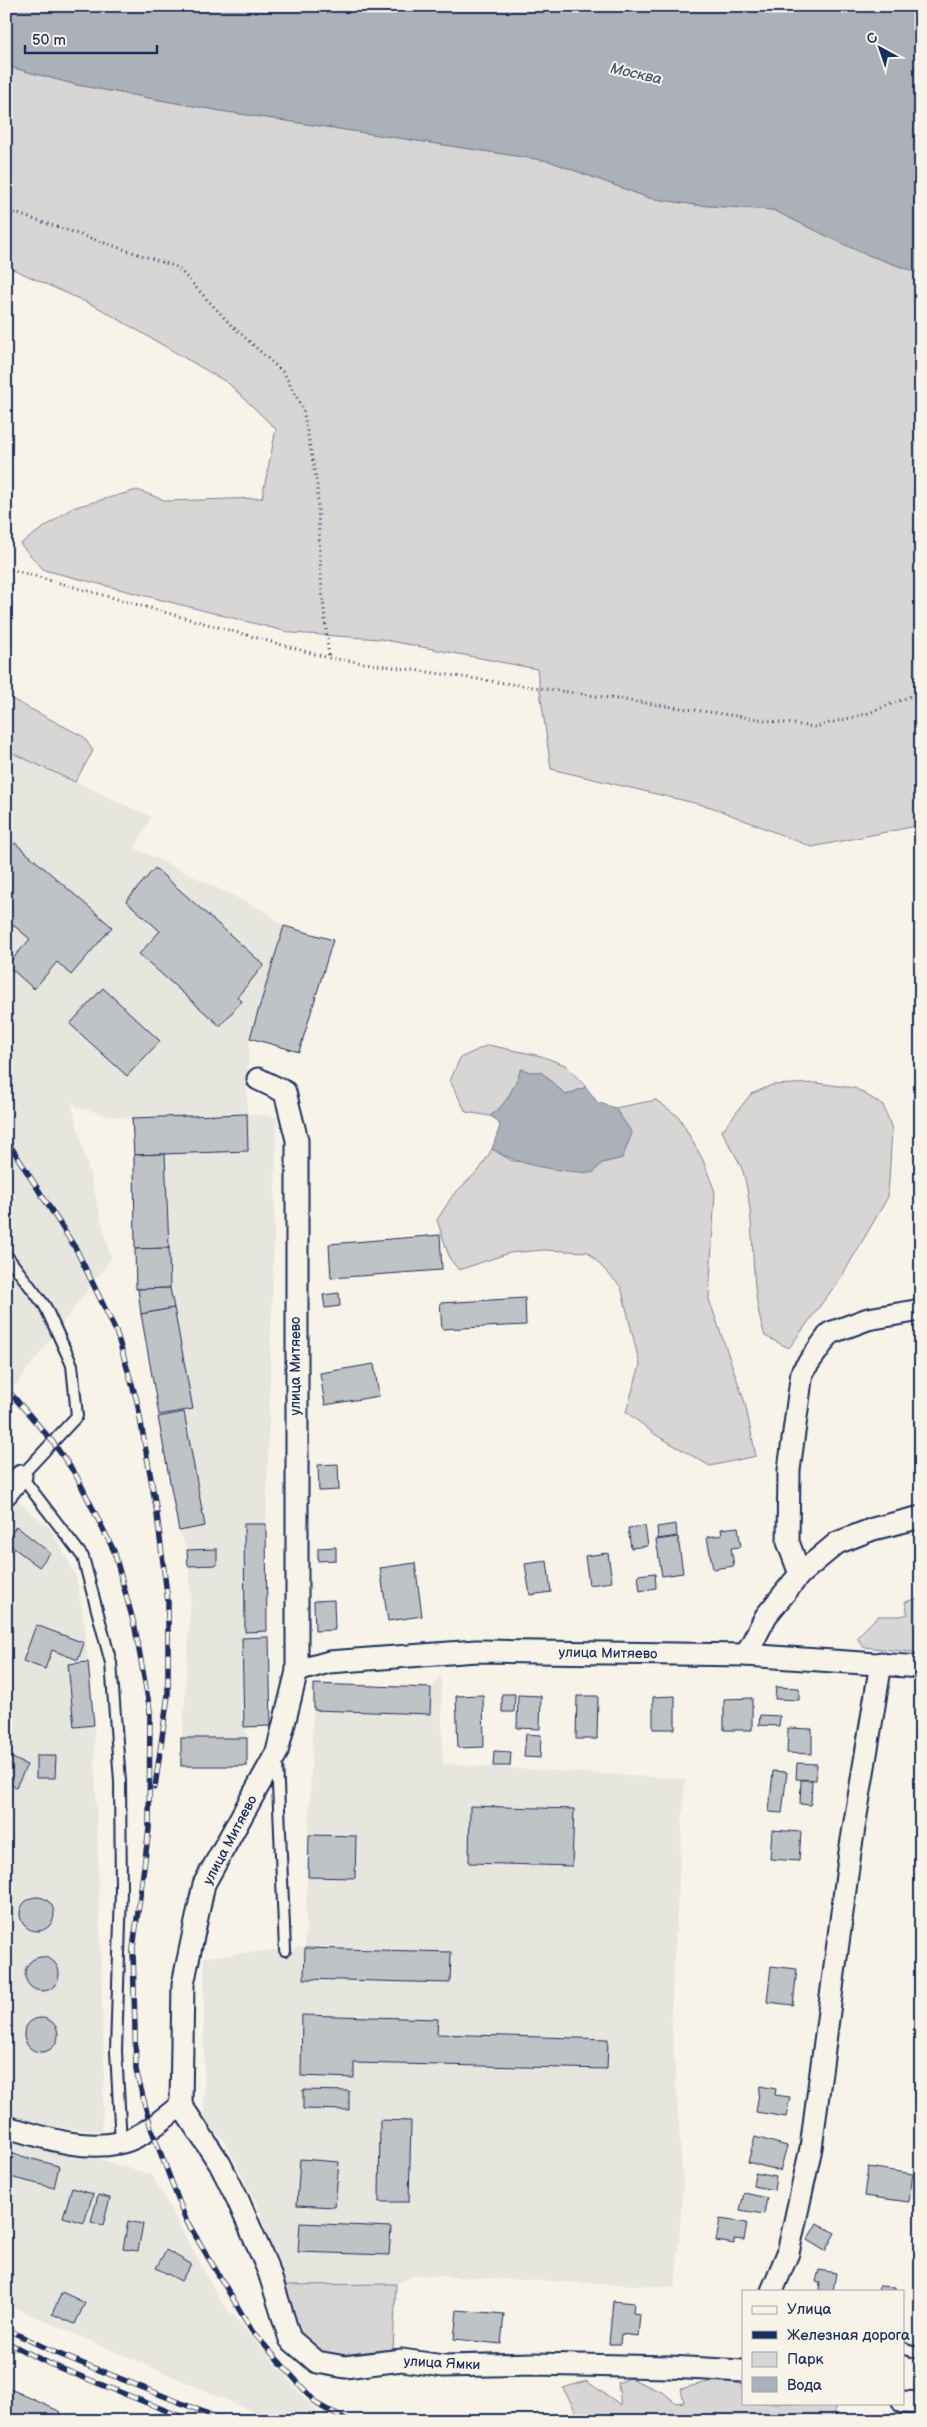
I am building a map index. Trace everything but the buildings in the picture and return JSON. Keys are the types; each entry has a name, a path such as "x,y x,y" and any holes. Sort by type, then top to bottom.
{"street":[{"name":"улица Митяево","path":"181,2105 183,1984 204,1884 277,1752 297,1671 296,1140 286,1092 258,1079"},
{"path":"800,1574 788,1542 789,1470 802,1372 830,1333 868,1319 921,1310"},
{"path":"6,1494 21,1476"},
{"path":"746,1654 766,1616 800,1574 837,1543 872,1529 921,1517"},
{"name":"улица Митяево","path":"297,1671 329,1662 476,1651 746,1654 921,1667"},
{"path":"772,2290 788,2253 811,2148 850,1852 881,1663"},
{"path":"6,2127 80,2146 121,2143 151,2128 181,2105"},
{"name":"улица Ямки","path":"181,2105 220,2164 238,2200 269,2272 290,2340 316,2362 345,2367 402,2360 444,2366 543,2364 669,2367 742,2372"},
{"path":"904,2402 921,2403"}],"lane":[{"path":"6,1255 44,1306 72,1365 77,1416 21,1476 83,1557 111,1662 120,1781 121,1890 116,2051 121,2143"},
{"path":"277,1752 285,1950"},
{"path":"904,2348 915,2352"}],"path":[{"path":"6,207 12,212 177,267 231,326 284,373 303,409 318,485 321,580 329,658"},
{"path":"6,568 329,658 814,727 866,714 921,692"}],"shaded area":[{"path":"6,750 151,817 135,848 264,911 284,926 250,1038 247,1077 247,1114 277,1117 266,1524 267,1631 269,1637 271,1726 244,1727 247,1738 247,1766 181,1766 191,1597 187,1550 179,1531 138,1290 136,1289 132,1118 110,1116 77,1107 71,1101 111,1259 6,1398"},
{"path":"15,1499 49,1527 61,1546 77,1580 85,1630 94,1725 104,2072 102,2131 32,2125 6,2118 6,1511"},
{"path":"441,1675 443,1764 685,1779 671,2010 683,2187 675,2287 416,2275 396,2284 281,2285 258,2207 224,2140 204,2121 204,1957 305,1947 314,1684 431,1688"},
{"path":"6,2141 92,2157 152,2175 220,2300 317,2413 314,2421 277,2421 261,2415 6,2304"}],"green space":[{"path":"6,66 77,85 221,111 549,161 649,198 696,205 773,210 860,252 921,274 921,825 812,847 711,807 551,769 537,669 380,639 292,633 44,570 20,544 72,508 137,490 167,501 262,498 276,429 228,383 99,308 6,266"},
{"path":"6,696 84,737 93,751 75,782 6,750"},
{"path":"488,1045 541,1056 565,1065 586,1087 566,1095 541,1072 530,1072 521,1069 509,1095 496,1112 490,1116 466,1112 450,1081 460,1058"},
{"path":"816,1083 855,1088 883,1105 892,1129 888,1197 842,1276 789,1348 765,1336 756,1298 751,1219 745,1179 722,1131 751,1094 772,1085"},
{"path":"656,1100 679,1117 703,1160 715,1192 709,1299 745,1403 756,1456 710,1466 656,1435 626,1412 640,1365 621,1287 588,1252 544,1250 509,1253 459,1270 450,1259 437,1220 453,1195 480,1169 492,1149 512,1161 602,1163 622,1158 632,1133 615,1108"},
{"path":"921,1597 921,1653 863,1647 857,1637 878,1616 908,1614 905,1602"},
{"path":"396,2284 393,2349 323,2357 286,2326 281,2285"},
{"path":"630,2378 664,2393 676,2403 684,2402 681,2389 704,2383 727,2381 742,2385 742,2404 835,2404 835,2412 826,2421 581,2421 563,2388 586,2381 621,2405 618,2383"}],"water":[{"name":"Москва","path":"6,6 921,6 921,274 860,252 773,210 696,205 649,198 549,161 221,111 77,85 6,66"},
{"path":"521,1069 530,1072 541,1072 566,1095 586,1087 597,1102 615,1108 632,1133 622,1158 602,1163 593,1173 528,1164 492,1149 500,1126 497,1120 490,1116 501,1107 513,1089"}],"railway":[{"path":"6,1139 76,1249 116,1331 137,1401 156,1507 168,1602 168,1695 155,1787"},
{"path":"6,1388 52,1441 76,1475 114,1551 135,1628 150,1710 149,1829 133,1949 136,2070 151,2128 186,2220 252,2331 317,2404 347,2421"},
{"path":"6,2329 54,2352 226,2421"},
{"path":"6,2342 50,2364 192,2421"}]}
